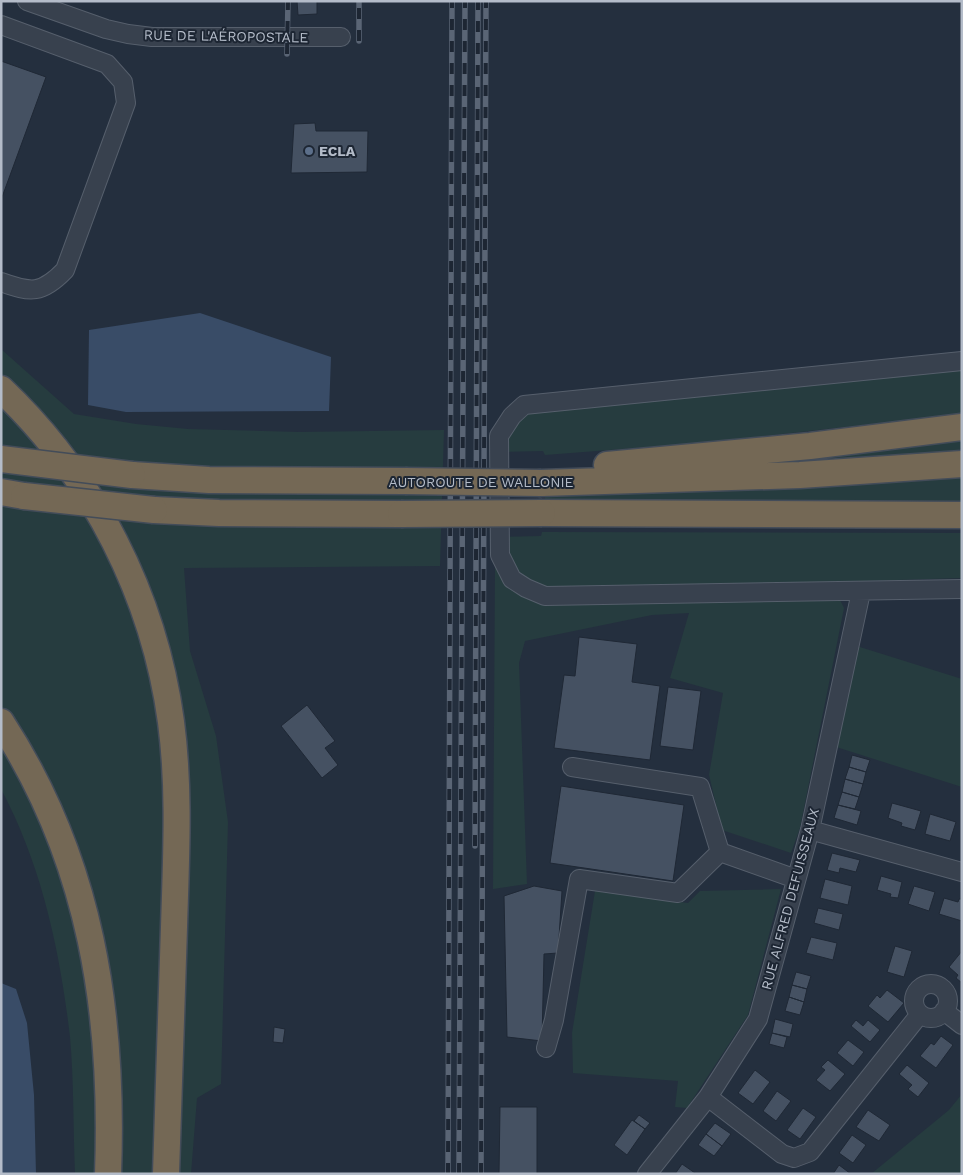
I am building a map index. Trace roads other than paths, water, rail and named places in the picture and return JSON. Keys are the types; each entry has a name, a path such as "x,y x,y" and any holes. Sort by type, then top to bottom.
{"highway":[{"path":"1,389 50,442 89,493 144,608 162,671 171,722 177,836 166,1174"},
{"path":"542,476 962,427"},
{"name":"AUTOROUTE DE WALLONIE","path":"1,459 132,475 218,480 405,481 542,476 800,475 962,464"},
{"path":"12,494 154,510 220,513 962,515"},
{"path":"1,722 41,793 63,845 82,902 96,961 105,1018 110,1080 108,1174"}],"street":[{"name":"RUE DE L'AÉROPOSTALE","path":"34,2 128,34 152,37 341,37"},
{"path":"1,25 107,64 123,82 126,103 65,270 50,286 34,290 1,282"},
{"path":"962,361 524,406 512,416 499,436 500,555 512,579 526,588 546,596 962,589"},
{"name":"RUE ALFRED DEFUISSEAUX","path":"647,1174 708,1097 758,1019 810,830 861,592"},
{"path":"572,767 700,787 720,852"},
{"path":"810,830 962,872"},
{"path":"720,852 796,879"},
{"path":"546,1048 554,1020 579,879 678,893 720,852"},
{"path":"926,985 936,985 945,991 948,1001 944,1011 930,1018 920,1014 914,1000 918,990 926,985"},
{"path":"944,1011 962,1026"},
{"path":"708,1097 782,1154 794,1158 810,1152 920,1014"}],"water":[{"path":"200,313 331,357 329,411 126,412 88,405 89,330"},
{"path":"1,983 16,989 27,1023 34,1095 36,1174 1,1174"}],"railway":[{"path":"287,54 288,1"},
{"path":"359,1 359,41"},
{"path":"448,1174 452,1"},
{"path":"459,1174 465,1"},
{"path":"475,846 478,1"},
{"path":"481,1174 486,1"}],"place":[{"name":"ECLA","path":"309,151"}]}
